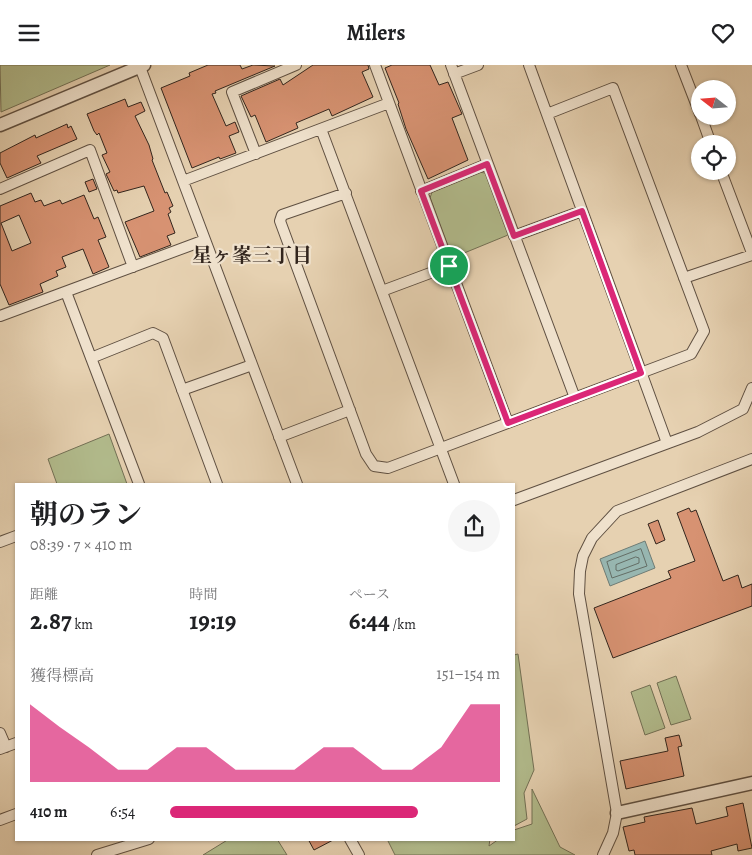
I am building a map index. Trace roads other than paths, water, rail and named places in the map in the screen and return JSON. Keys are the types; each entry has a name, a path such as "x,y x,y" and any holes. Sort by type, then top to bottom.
{"street":[{"path":"256,154 232,92 296,65"},
{"path":"375,65 508,423"},
{"path":"478,65 452,69 575,398"},
{"path":"529,65 667,443"},
{"path":"682,65 691,90"},
{"path":"3,122 142,66 205,241 297,483"},
{"path":"346,193 282,215 280,221 366,453 374,467 388,468 691,354 704,331 613,88 547,114"},
{"path":"183,181 389,103"},
{"path":"322,129 454,483"},
{"path":"0,189 90,150 133,267"},
{"path":"421,191 487,164"},
{"path":"684,278 752,254 724,180"},
{"path":"514,236 582,211"},
{"path":"0,317 205,241"},
{"path":"382,291 449,266"},
{"path":"66,292 139,483"},
{"path":"91,358 153,333 163,338 216,483"},
{"path":"182,390 252,365"},
{"path":"515,500 698,431 743,409 752,388"},
{"path":"279,437 350,410"},
{"path":"603,855 612,833 617,813 579,594 584,556 592,538 617,511 752,459"},
{"path":"1,539 15,536"},
{"path":"0,733 3,748 15,743"},
{"path":"617,813 752,783"},
{"path":"0,820 15,814"},
{"path":"97,855 142,841"},
{"path":"351,841 359,855"}],"water":[{"path":"645,541 655,568 610,586 600,559"}],"district":[{"name":"星ヶ峯三丁目","path":"252,255"}]}
